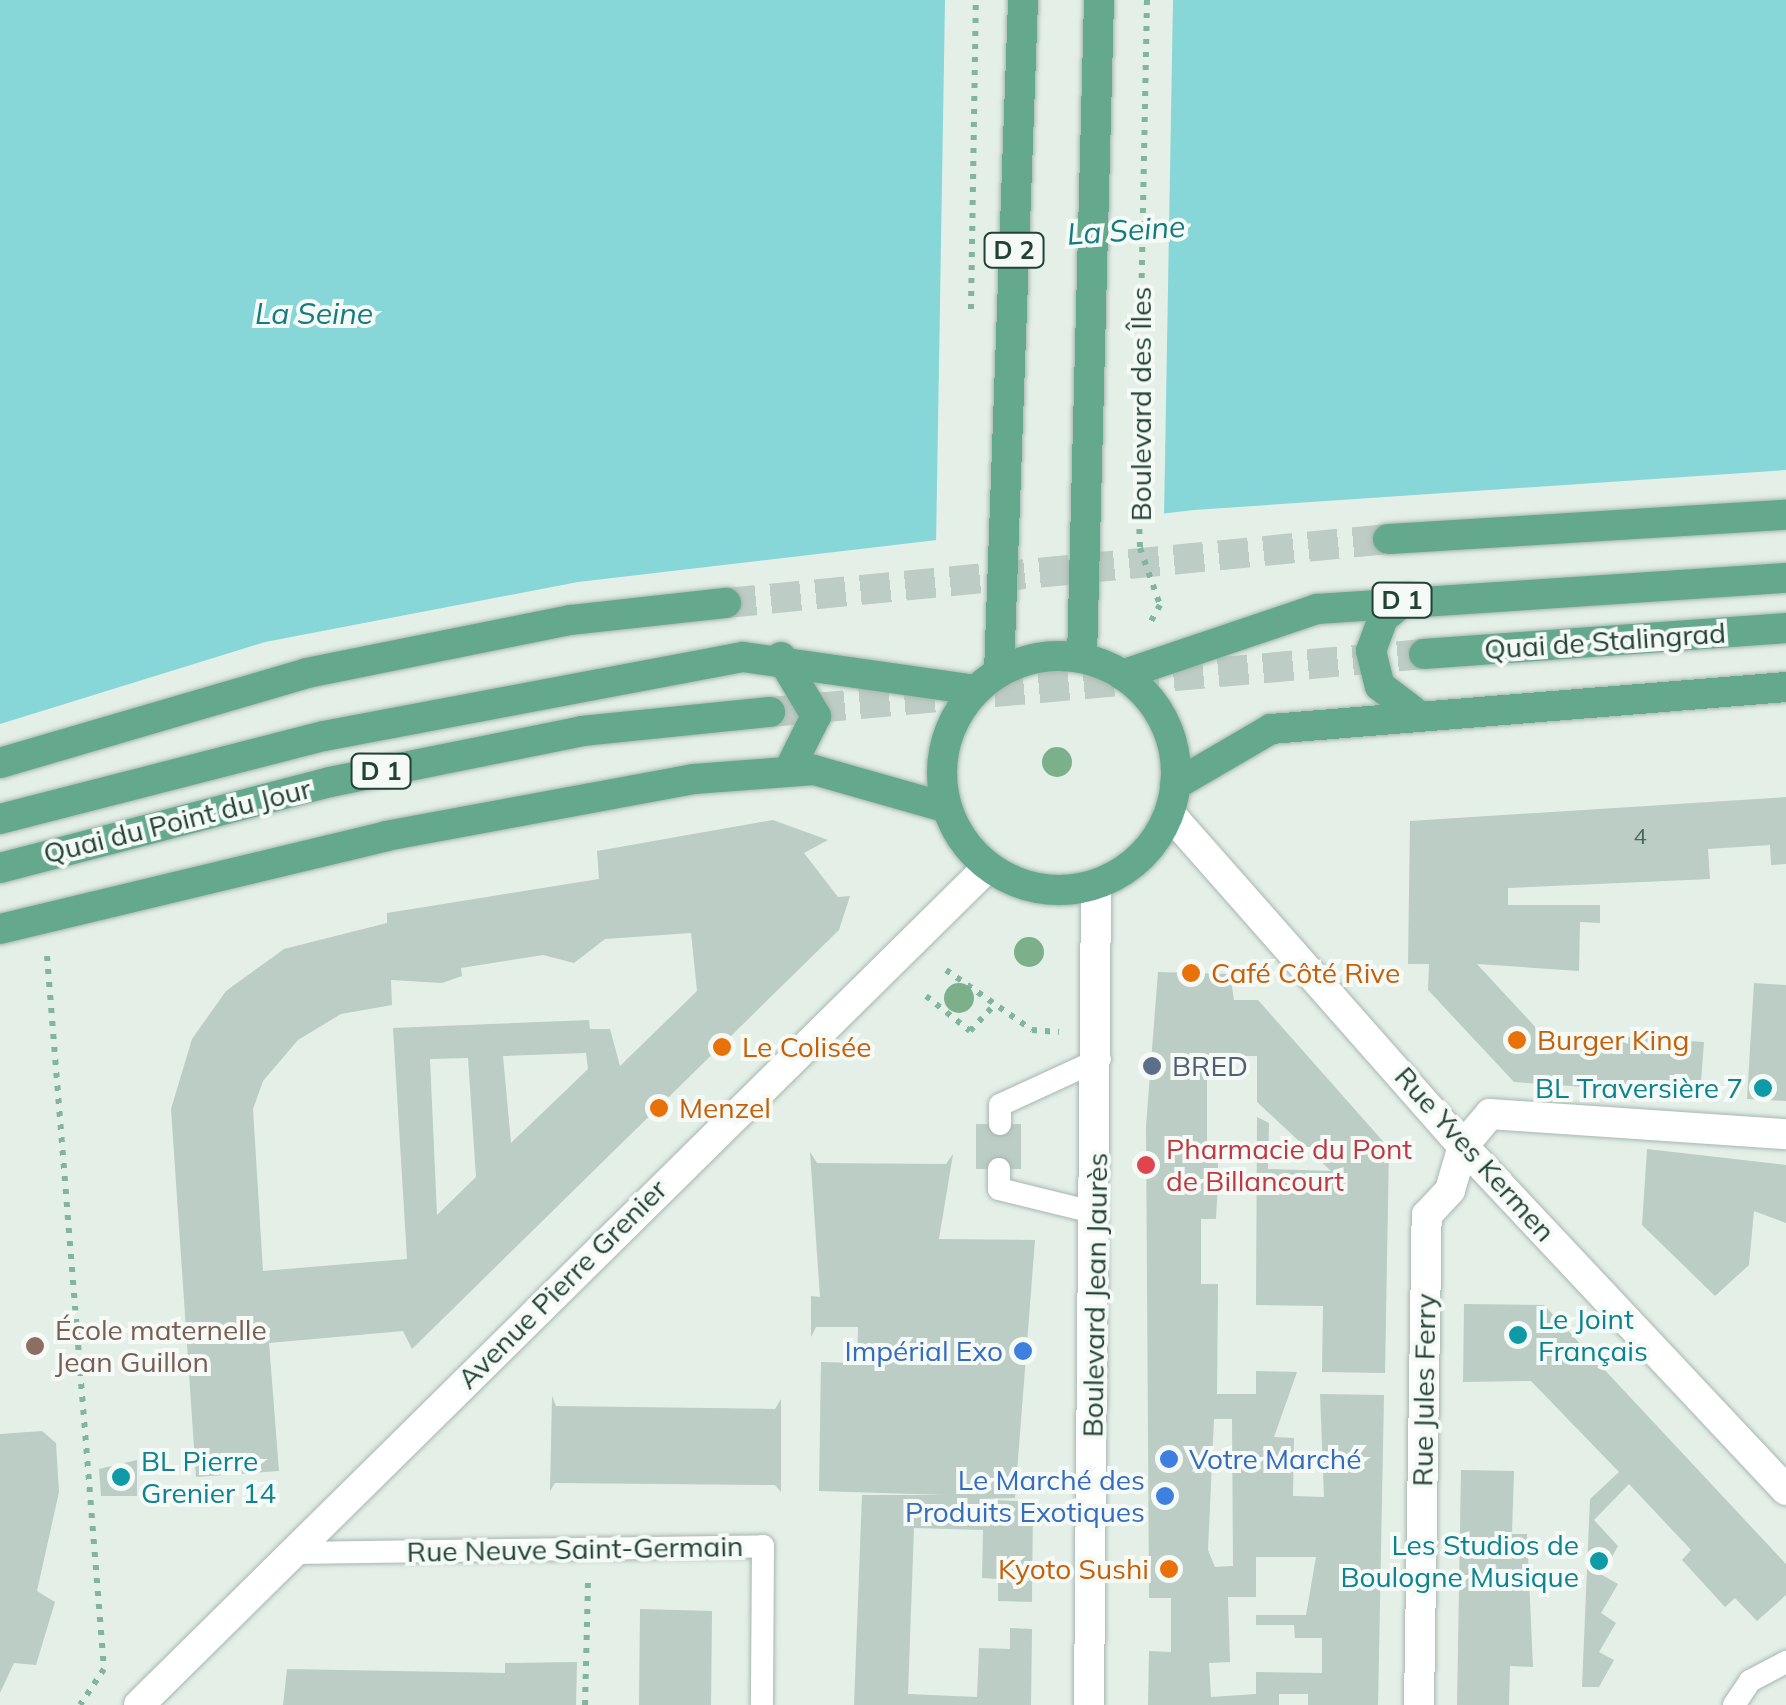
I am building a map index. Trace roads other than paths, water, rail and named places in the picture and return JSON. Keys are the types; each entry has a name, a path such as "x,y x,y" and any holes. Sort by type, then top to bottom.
{"main road":[{"name":"D 2","path":"987,681 1004,550 1023,0"},
{"name":"Boulevard des Îles","path":"1082,658 1099,0"},
{"path":"1388,539 1786,515"},
{"name":"D 1","path":"1122,674 1317,609 1407,600 1786,578"},
{"name":"D 1","path":"1407,600 1383,618 1372,651 1380,686 1414,711"},
{"path":"0,762 308,673 572,620 726,603"},
{"name":"Quai de Stalingrad","path":"1424,654 1786,628"},
{"path":"1172,799 1164,722 1122,674 1082,658 1053,656 987,681 944,745 946,808 988,867 1059,890 1096,884 1128,868 1172,799 1272,729 1414,711 1786,687"},
{"path":"780,657 816,716 789,770"},
{"name":"D 1","path":"0,819 342,732 580,683 780,657 987,681"},
{"name":"Quai du Point du Jour","path":"0,868 330,782 562,734 770,712"},
{"path":"0,929 498,813 789,770 946,808"}],"street":[{"name":"Rue Yves Kermen","path":"1172,799 1463,1146 1786,1490"},
{"name":"Avenue Pierre Grenier","path":"140,1705 288,1554 988,867"},
{"name":"Boulevard Jean Jaurès","path":"1089,1705 1100,1046 1096,884"},
{"path":"1463,1146 1490,1114 1786,1134"},
{"name":"Rue Jules Ferry","path":"1419,1705 1427,1214 1450,1190 1463,1146"}],"lane":[{"path":"1000,1124 1000,1104 1100,1046"},
{"path":"999,1168 999,1189 1097,1213"},
{"name":"Rue Neuve Saint-Germain","path":"288,1554 763,1546 762,1705"},
{"path":"1734,1705 1750,1681 1786,1662"}],"water":[{"name":"La Seine","path":"0,0 1786,0 1786,470 1194,510 578,582 265,642 0,724"}],"tunnel":[{"path":"726,603 1388,539"},
{"path":"770,712 1424,654"}],"place":[{"name":"Café Côté Rive","path":"1191,973"},
{"name":"Burger King","path":"1517,1040"},
{"name":"Le Colisée","path":"722,1047"},
{"name":"BRED","path":"1152,1066"},
{"name":"BL Traversière 7","path":"1763,1088"},
{"name":"Menzel","path":"659,1108"},
{"name":"Pharmacie du Pont de Billancourt","path":"1146,1165"},
{"name":"Le Joint Français","path":"1518,1335"},
{"name":"École maternelle Jean Guillon","path":"35,1346"},
{"name":"Impérial Exo","path":"1023,1351"},
{"name":"Votre Marché","path":"1169,1459"},
{"name":"BL Pierre Grenier 14","path":"121,1477"},
{"name":"Le Marché des Produits Exotiques","path":"1165,1496"},
{"name":"Les Studios de Boulogne Musique","path":"1599,1561"},
{"name":"Kyoto Sushi","path":"1169,1569"}]}
